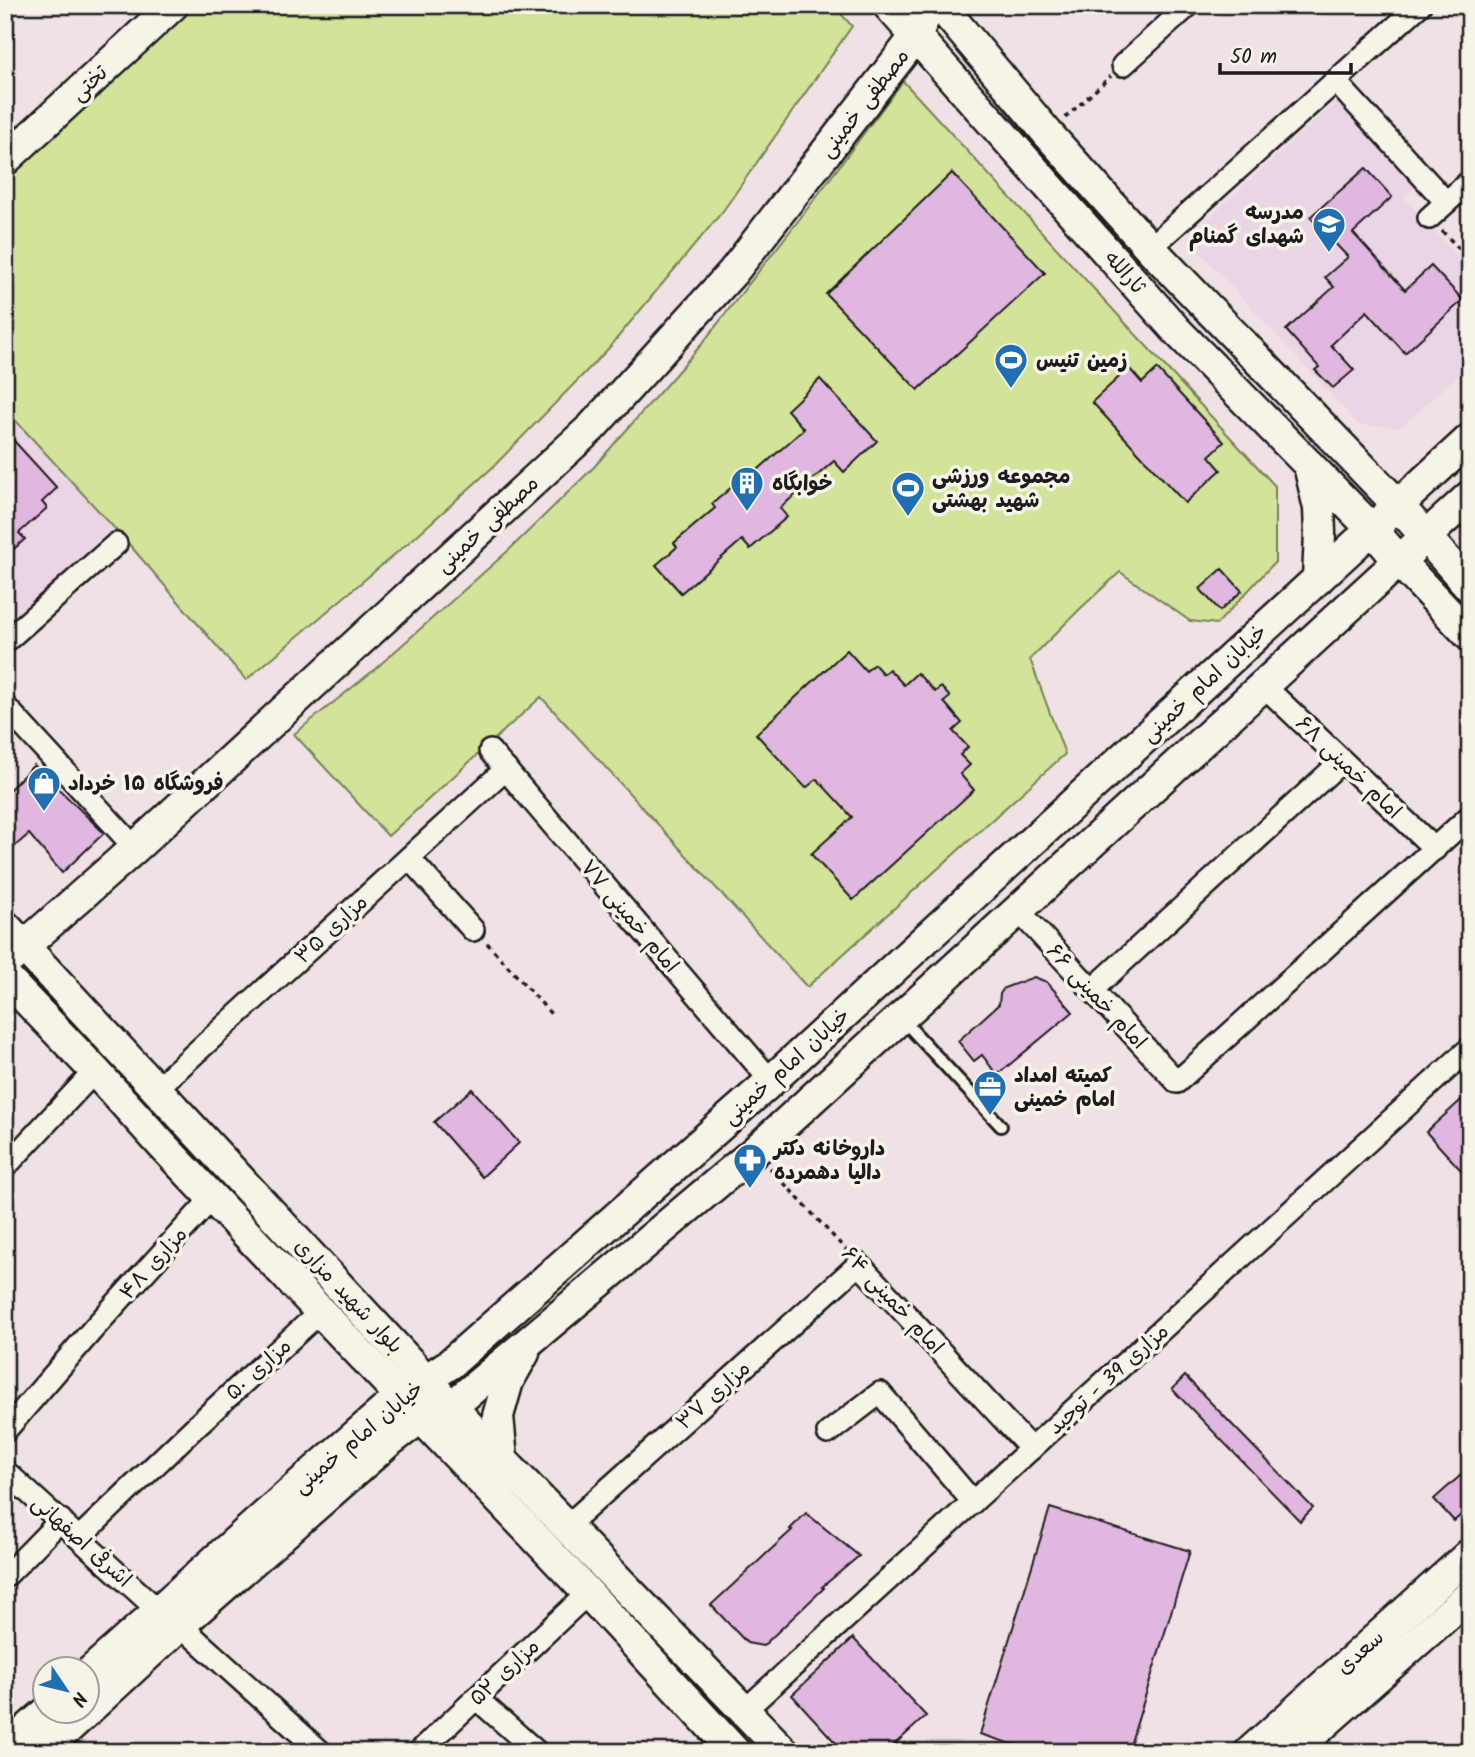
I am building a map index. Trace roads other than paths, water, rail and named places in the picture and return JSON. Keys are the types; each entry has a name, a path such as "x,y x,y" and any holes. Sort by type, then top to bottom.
{"main road":[{"name":"تختی","path":"5,160 173,5"},
{"name":"ثارالله","path":"888,5 1177,331 1372,529 1399,561"},
{"name":"مصطفی خمینی","path":"12,946 135,848 592,427 733,272 916,36 930,5"},
{"name":"ثارالله","path":"940,5 1048,134 1150,248 1398,505 1425,537"},
{"name":"خیابان امام خمینی","path":"102,1694 170,1618 308,1477 401,1396 450,1364 771,1081 1470,439"},
{"path":"1309,465 1320,520 1318,579"},
{"name":"خیابان امام خمینی","path":"102,1664 170,1618 387,1443 421,1418 451,1407 754,1152 1470,496"},
{"path":"1425,537 1470,587"},
{"path":"1399,561 1470,636"},
{"name":"بلوار شهید مزاری","path":"12,946 156,1089 451,1407 784,1752"},
{"name":"بلوار شهید مزاری","path":"5,976 735,1752"},
{"path":"502,1459 498,1416 508,1381 532,1338"},
{"name":"سعدی","path":"1250,1752 1470,1554"},
{"name":"سعدی","path":"1304,1748 1470,1595"},
{"path":"5,1749 32,1725"},
{"name":"خیابان امام خمینی","path":"42,1752 71,1726"}],"street":[{"path":"1123,65 1189,5"},
{"path":"1150,248 1420,5"},
{"path":"1336,82 1446,202"},
{"path":"1429,218 1470,181"},
{"path":"5,642 116,544"},
{"name":"امام خمینی ۶۸","path":"1263,685 1435,849"},
{"path":"5,706 135,848"},
{"name":"امام خمینی ۷۷","path":"490,751 771,1081"},
{"path":"1092,990 1342,761"},
{"name":"مزاری ۳۵","path":"156,1089 506,769"},
{"path":"1435,849 1470,816"},
{"name":"امام خمینی ۶۶","path":"1018,910 1177,1082 1435,849"},
{"path":"409,858 473,930"},
{"name":"مزاری 39 - توحید","path":"746,1710 1470,1048"},
{"path":"5,1167 94,1071"},
{"name":"مزاری ۴۸","path":"5,1431 212,1198"},
{"name":"امام خمینی ۶۴","path":"859,1264 1031,1449"},
{"name":"مزاری ۳۷","path":"567,1526 859,1264"},
{"name":"مزاری ۵۰","path":"79,1538 321,1311"},
{"path":"828,1433 880,1393 974,1502"},
{"name":"اشرفی اصفهانی","path":"5,1471 321,1752"},
{"path":"5,1577 61,1520"},
{"name":"مزاری ۵۲","path":"419,1752 588,1593"},
{"path":"476,1698 537,1752"}],"lane":[{"path":"900,1018 1001,1126"}],"place":[{"name":"مدرسه شهدای گمنام","path":"1329,254"},
{"name":"زمین تنیس","path":"1011,390"},
{"name":"خوابگاه","path":"747,513"},
{"name":"مجموعه ورزشی شهید بهشتی","path":"908,518"},
{"name":"فروشگاه ۱۵ خرداد","path":"44,813"},
{"name":"کمیته امداد امام خمینی","path":"990,1117"},
{"name":"داروخانه دکتر دالیا دهمرده","path":"750,1190"}]}
